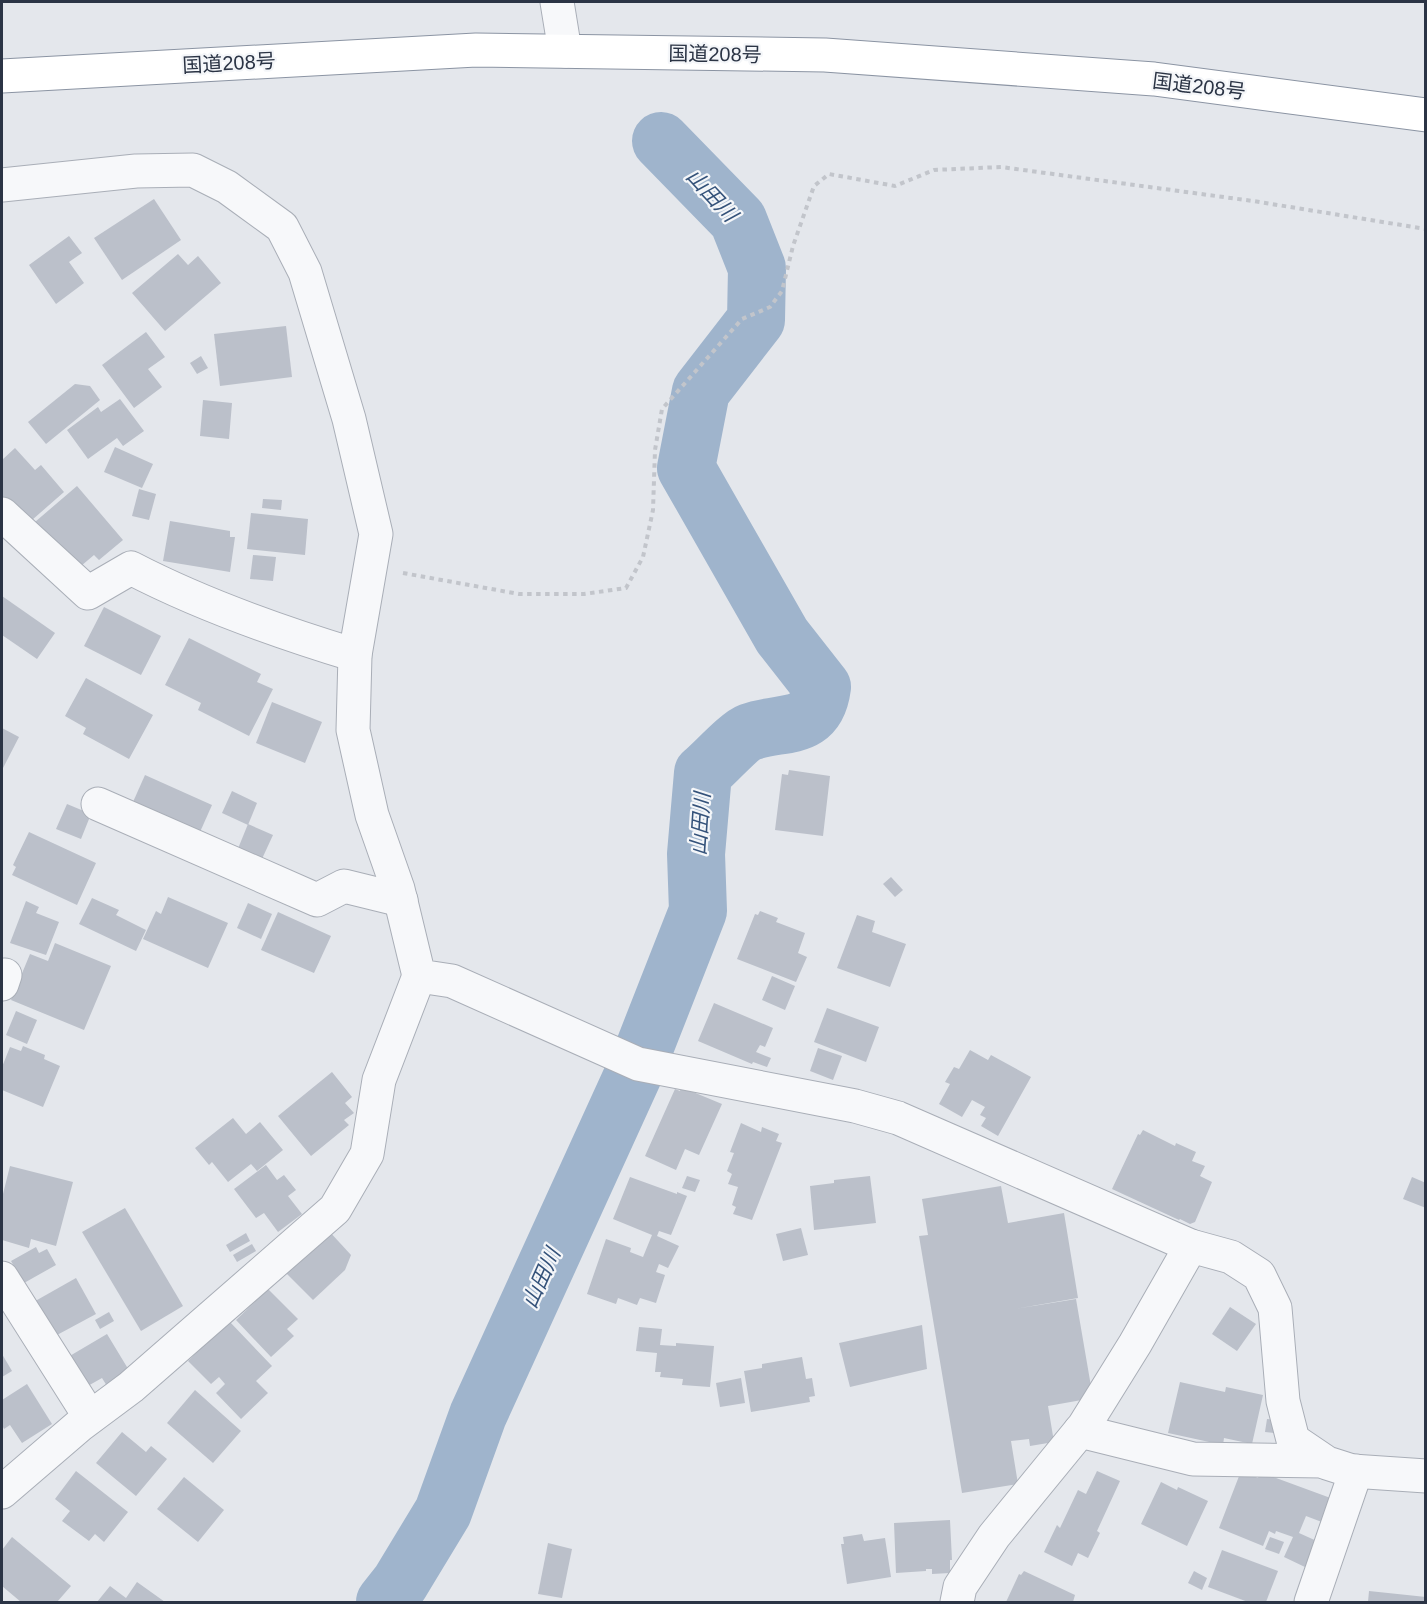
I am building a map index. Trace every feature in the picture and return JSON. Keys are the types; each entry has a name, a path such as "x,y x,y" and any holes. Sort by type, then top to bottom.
{"highway":[{"name":"国道208号","path":"2,76 476,50 825,56 1142,78 1425,115"}],"street":[{"path":"557,2 565,51"},
{"path":"2,184 136,171 193,170 227,187 282,227 305,272 350,419 376,534 355,655 353,730 372,816 401,900 419,976 379,1080 367,1154 335,1209 131,1387 90,1417 2,1492"},
{"path":"2,514 88,593 131,568 286,634 355,655"},
{"path":"98,804 317,900 344,886 401,900"},
{"path":"419,976 452,981 627,1059 855,1106 898,1118 1191,1246 1232,1257 1259,1275 1275,1308 1283,1401 1293,1440 1323,1461 1356,1472 1425,1476"},
{"path":"957,1602 960,1587 994,1536 1080,1431 1135,1344 1191,1246"},
{"path":"2,1281 90,1417"},
{"path":"1080,1431 1193,1459 1323,1461"},
{"path":"1311,1602 1356,1472"}],"path":[{"path":"370,568 519,594 584,594 626,588 643,557 653,510 655,450 662,410 742,319 770,307 782,291 793,246 814,186 829,174 895,186 934,170 1001,167 1253,201 1425,229"}],"building":[{"path":"154,199 181,240 122,280 94,238"},
{"path":"69,236 82,253 69,262 84,283 56,304 29,265"},
{"path":"178,254 188,265 198,256 221,283 165,331 132,293"},
{"path":"286,326 292,377 220,386 214,334"},
{"path":"146,332 165,357 148,369 162,387 134,408 102,365"},
{"path":"201,356 208,368 197,374 190,363"},
{"path":"75,384 90,386 100,400 46,444 28,422"},
{"path":"120,399 144,431 123,446 117,438 88,459 67,430 98,407 101,412"},
{"path":"203,400 232,403 229,439 200,436"},
{"path":"115,447 153,464 142,488 104,472"},
{"path":"15,448 35,470 41,465 64,492 24,527 2,501 2,460"},
{"path":"77,486 123,540 99,560 94,555 75,571 35,522"},
{"path":"139,489 156,494 149,520 132,516"},
{"path":"263,499 282,500 281,510 262,508"},
{"path":"251,513 308,519 305,555 247,549"},
{"path":"170,521 230,531 230,537 235,537 230,572 163,561"},
{"path":"253,555 276,557 273,581 250,579"},
{"path":"2,596 55,633 37,659 2,635"},
{"path":"104,607 161,636 141,675 84,646"},
{"path":"189,638 261,674 257,682 273,689 249,736 198,710 201,703 165,685"},
{"path":"86,678 153,715 129,759 83,734 86,728 65,716"},
{"path":"272,702 322,722 305,763 256,743"},
{"path":"2,728 19,737 2,770"},
{"path":"789,770 830,776 823,836 775,830 782,774 788,775"},
{"path":"145,775 212,805 200,832 133,802"},
{"path":"232,791 257,803 248,825 222,813"},
{"path":"67,804 91,814 81,839 56,829"},
{"path":"248,824 273,835 261,861 237,851"},
{"path":"29,832 96,863 77,905 12,875 16,867 13,865"},
{"path":"891,877 903,890 895,897 883,884"},
{"path":"168,897 228,923 208,968 143,939 156,911 161,914"},
{"path":"92,898 119,910 116,915 146,930 136,951 79,924"},
{"path":"26,901 39,907 36,913 59,922 46,955 10,943"},
{"path":"248,903 272,914 261,939 237,928"},
{"path":"760,911 778,918 776,922 805,933 798,953 807,957 796,982 737,959 755,914 758,915"},
{"path":"278,912 331,936 314,973 261,950"},
{"path":"857,915 875,921 872,932 906,944 890,987 837,968"},
{"path":"55,943 111,966 84,1030 11,1000 30,954 48,961"},
{"path":"772,976 795,986 785,1010 762,1000"},
{"path":"714,1003 773,1028 765,1047 760,1045 756,1052 771,1058 767,1067 753,1062 752,1064 698,1041"},
{"path":"827,1008 879,1027 866,1062 814,1042"},
{"path":"16,1011 37,1020 27,1044 6,1035"},
{"path":"23,1046 45,1055 44,1059 60,1066 43,1107 2,1090 2,1067 10,1047 21,1051"},
{"path":"818,1048 842,1056 833,1080 810,1071"},
{"path":"970,1050 988,1060 991,1055 1031,1077 998,1136 981,1126 986,1118 980,1115 985,1107 972,1100 962,1117 939,1104 950,1084 945,1082 954,1067 959,1069"},
{"path":"332,1072 352,1097 345,1103 354,1113 344,1120 349,1125 311,1156 278,1116"},
{"path":"681,1087 722,1104 699,1155 685,1149 676,1170 645,1156 675,1089 680,1091"},
{"path":"233,1118 246,1134 260,1122 283,1150 257,1171 251,1164 228,1182 212,1162 209,1165 195,1148"},
{"path":"741,1123 761,1132 762,1127 779,1134 776,1141 782,1143 752,1220 733,1214 736,1207 732,1205 738,1187 728,1184 732,1174 727,1171 734,1153 730,1152"},
{"path":"1143,1130 1175,1146 1176,1143 1196,1152 1192,1161 1205,1166 1200,1176 1212,1182 1195,1222 1190,1224 1179,1220 1112,1189 1138,1134 1140,1135"},
{"path":"266,1165 277,1180 284,1175 296,1190 288,1196 302,1214 278,1232 264,1213 256,1218 234,1189"},
{"path":"10,1166 73,1182 56,1246 31,1239 29,1248 2,1240 2,1198"},
{"path":"687,1176 700,1180 695,1192 682,1188"},
{"path":"870,1176 876,1223 814,1230 810,1186 834,1183 834,1180"},
{"path":"630,1177 687,1196 671,1235 659,1231 657,1236 679,1246 668,1268 659,1264 656,1272 665,1275 656,1303 640,1298 637,1305 618,1298 616,1304 587,1294 606,1239 631,1248 630,1252 643,1257 652,1235 613,1219"},
{"path":"1412,1177 1426,1183 1426,1208 1403,1199"},
{"path":"1001,1186 1008,1223 1064,1213 1078,1298 1014,1309 1076,1299 1093,1398 1048,1406 1054,1442 1030,1446 1029,1439 1011,1441 1018,1484 962,1493 919,1236 928,1235 922,1199"},
{"path":"125,1208 183,1306 141,1331 82,1232"},
{"path":"801,1228 808,1255 783,1261 776,1234"},
{"path":"328,1230 351,1255 345,1270 313,1300 284,1271"},
{"path":"246,1233 250,1241 230,1252 226,1245"},
{"path":"252,1244 256,1251 237,1262 233,1255"},
{"path":"36,1247 39,1253 47,1249 56,1265 24,1283 11,1261"},
{"path":"76,1278 96,1314 57,1335 30,1304"},
{"path":"268,1289 298,1319 287,1329 294,1336 271,1357 236,1320"},
{"path":"1230,1307 1256,1324 1237,1351 1212,1334"},
{"path":"109,1312 114,1321 100,1329 95,1320"},
{"path":"229,1321 272,1366 256,1381 268,1393 241,1419 216,1393 225,1384 219,1377 211,1384 188,1361"},
{"path":"922,1325 927,1369 850,1387 839,1343"},
{"path":"639,1327 662,1329 660,1345 676,1346 676,1343 714,1346 710,1387 682,1385 683,1379 660,1377 661,1372 655,1372 657,1353 636,1351"},
{"path":"107,1334 130,1372 107,1386 102,1378 86,1387 68,1357"},
{"path":"2,1354 12,1371 2,1377"},
{"path":"802,1357 806,1379 812,1378 815,1396 809,1397 810,1402 751,1412 744,1371 762,1368 762,1364"},
{"path":"741,1378 745,1403 720,1407 716,1383"},
{"path":"1180,1382 1225,1392 1226,1387 1263,1395 1252,1444 1224,1438 1223,1445 1168,1433"},
{"path":"27,1384 52,1424 22,1443 10,1425 4,1429 2,1425 2,1400"},
{"path":"195,1390 241,1431 213,1463 167,1423"},
{"path":"1267,1419 1276,1420 1274,1433 1265,1432"},
{"path":"122,1432 146,1452 151,1446 167,1459 136,1496 96,1463"},
{"path":"76,1471 128,1512 104,1542 95,1534 89,1541 62,1521 70,1511 55,1499"},
{"path":"1097,1471 1120,1481 1097,1531 1100,1533 1088,1558 1078,1553 1072,1566 1044,1552 1057,1525 1060,1528 1078,1490 1086,1494"},
{"path":"1241,1471 1258,1478 1260,1472 1336,1500 1327,1524 1306,1516 1299,1533 1319,1542 1307,1568 1284,1557 1293,1537 1269,1531 1263,1546 1219,1528"},
{"path":"184,1477 224,1510 198,1542 157,1509"},
{"path":"1161,1482 1208,1501 1187,1546 1141,1524"},
{"path":"950,1520 952,1560 950,1560 950,1573 932,1574 932,1569 926,1569 926,1571 896,1573 894,1523"},
{"path":"862,1534 864,1541 885,1538 891,1577 847,1584 841,1544 844,1544 843,1537"},
{"path":"12,1537 71,1586 57,1602 21,1602 2,1586 2,1550"},
{"path":"1270,1537 1284,1542 1279,1554 1265,1549"},
{"path":"548,1543 572,1549 562,1598 538,1594"},
{"path":"1222,1550 1278,1571 1266,1602 1248,1602 1208,1587"},
{"path":"1024,1571 1075,1595 1073,1602 1006,1602 1019,1574 1021,1575"},
{"path":"1194,1571 1207,1578 1202,1590 1188,1583"},
{"path":"137,1582 165,1602 97,1602 110,1586 126,1598"},
{"path":"1369,1591 1426,1597 1426,1602 1368,1602"}],"waterway":[{"name":"山田川","path":"385,1602 400,1583 443,1512 478,1415 638,1064 698,911 696,854 703,773 733,744 750,732 805,718 813,712 822,687 782,636 686,468 701,391 756,320 757,268 738,220 661,141"}]}
